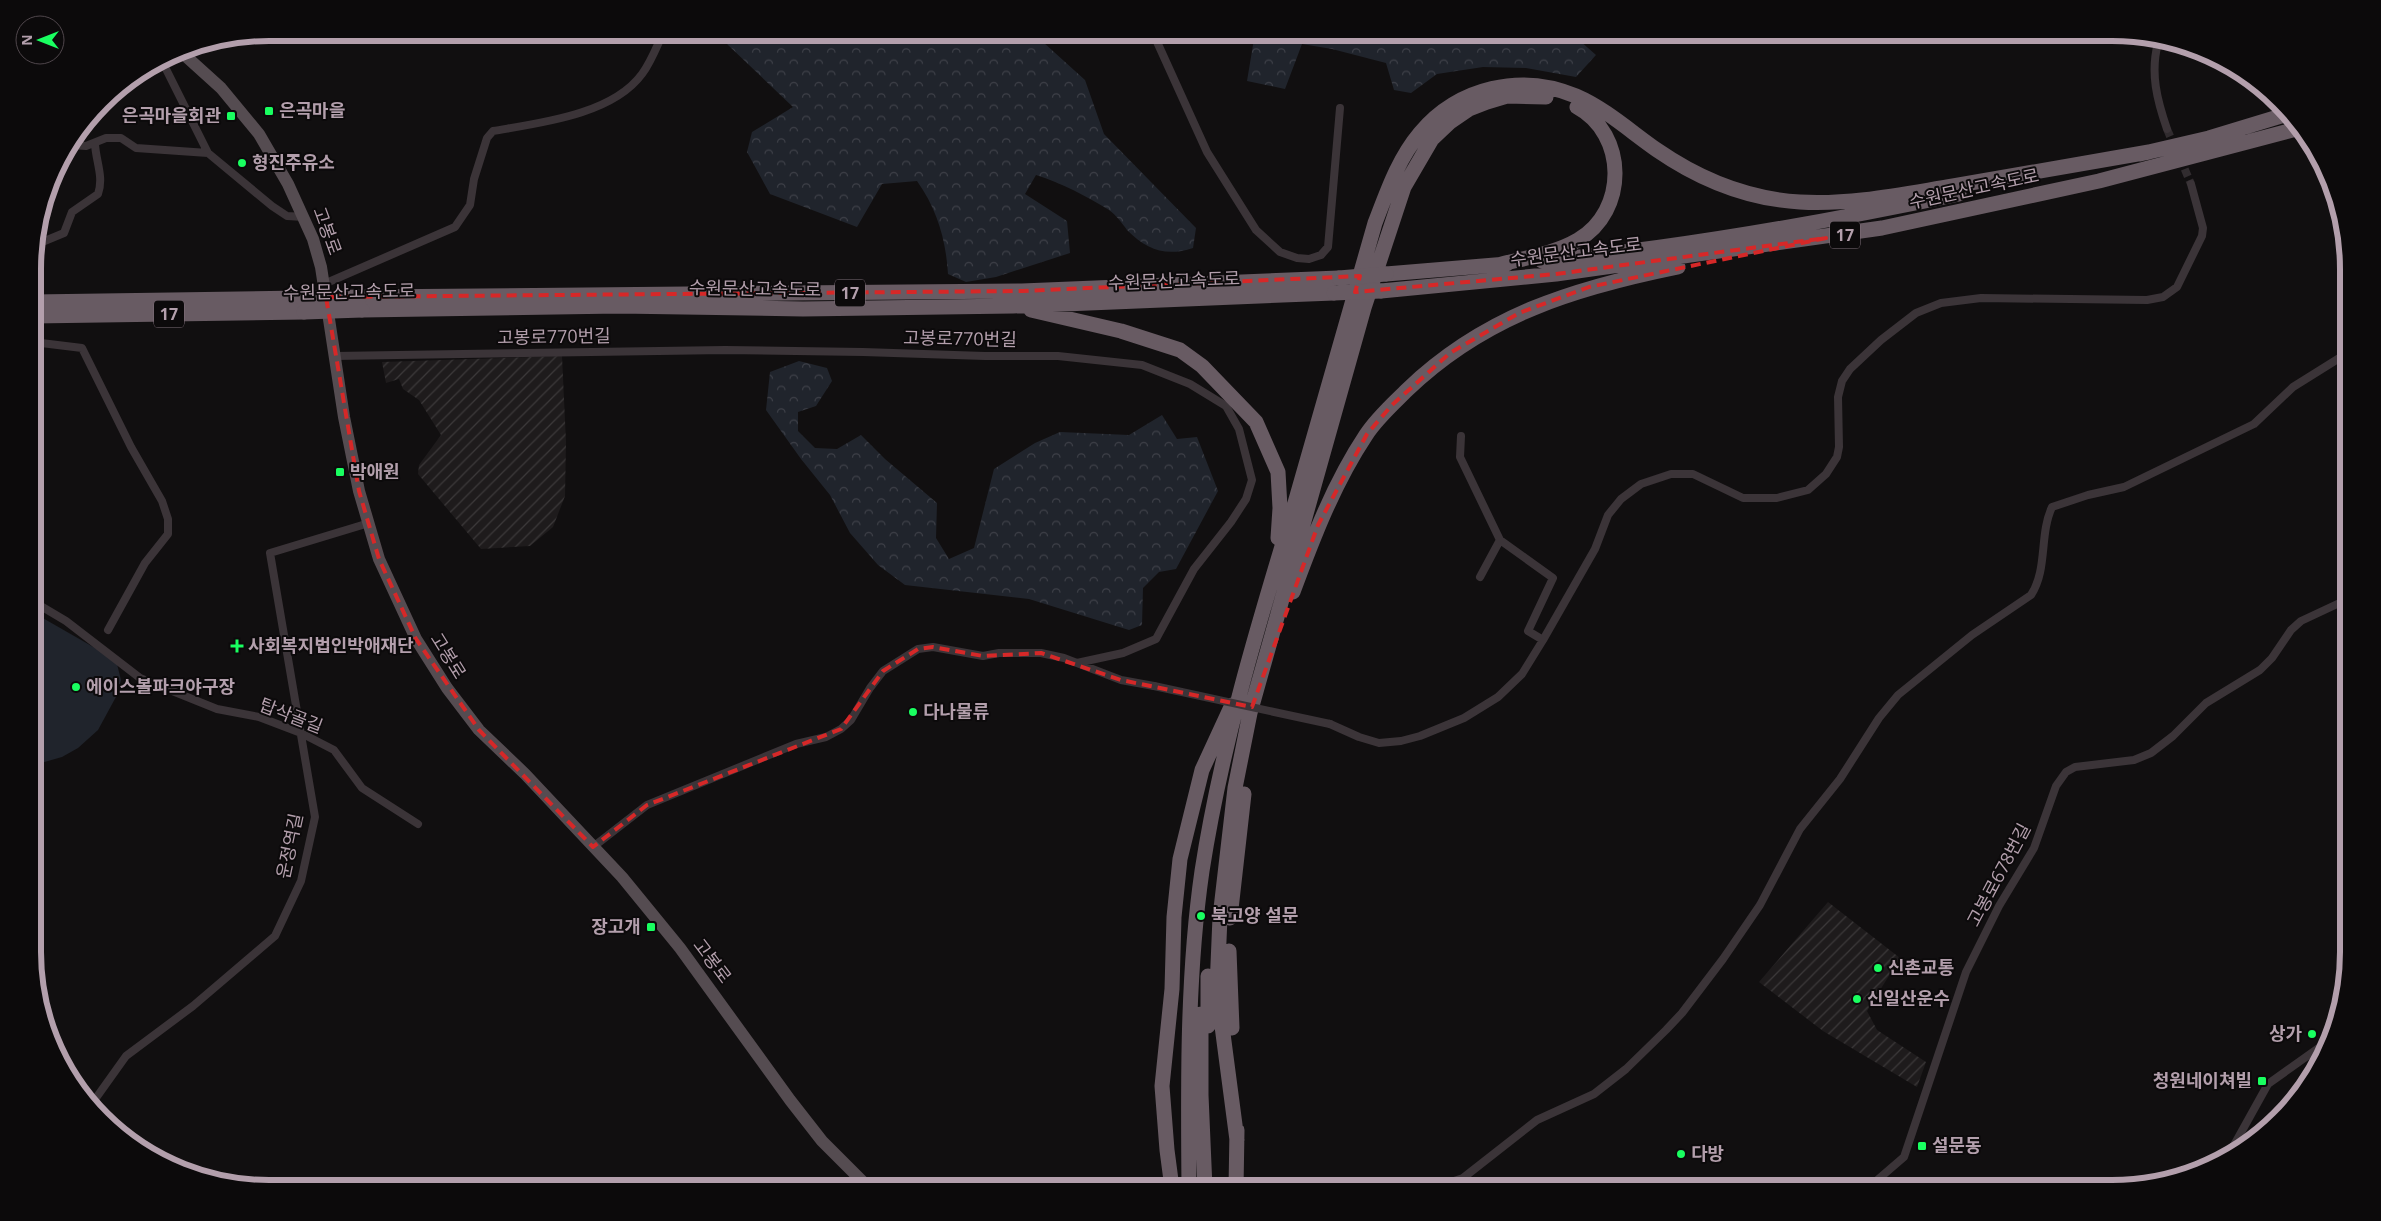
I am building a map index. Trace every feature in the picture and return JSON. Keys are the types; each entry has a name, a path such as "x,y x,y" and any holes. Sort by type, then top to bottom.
{"highway":[{"path":"1258,623 1378,215 1394,175 1420,133 1458,102 1480,91 1504,85 1524,84 1551,88 1576,96 1609,115 1657,150 1705,178 1752,194 1799,202 1846,201 1895,196 2148,152"},
{"path":"1257,692 1364,308 1404,187 1417,162 1432,140 1450,122 1469,109 1487,102 1507,96 1528,95 1550,97 1569,103 1586,112 1599,124 1609,139 1615,157 1616,173 1610,202 1604,215 1594,228 1579,240 1557,250 1498,265"},
{"name":"수원문산고속도로","path":"41,316 303,305 1022,291 1339,278 1498,265 1613,254 1830,220 1980,190 2209,138 2281,116"},
{"name":"수원문산고속도로","path":"361,304 803,309 1013,306 1381,291 1556,274 1826,238 1882,228 2098,181 2293,130"},
{"path":"1204,1132 1212,917 1224,837 1250,713 1318,526 1367,434 1392,405 1450,353 1519,313 1589,287 1826,238"},
{"name":"수원문산고속도로","path":"41,302 303,305"},
{"path":"1013,306 1121,331 1180,350 1202,366 1256,422 1278,472 1280,508 1276,549 1246,677 1217,788 1202,872 1195,943 1190,1037 1189,1180"},
{"path":"1171,1180 1162,1086 1172,985 1174,917 1180,859 1202,770 1246,677"},
{"path":"1205,1180 1201,1096 1201,1030 1208,889 1228,787 1244,747"},
{"path":"1236,1180 1238,1114 1229,975 1230,918 1244,790 1244,747"},
{"path":"1235,788 1220,917 1217,988 1237,1140"}],"main road":[{"name":"고봉로","path":"187,57 221,88 259,134 288,184 316,248 324,284 344,417 359,491 379,559 416,639 447,688 479,730 525,774 622,877 680,948 822,1141 861,1180"}],"street":[{"path":"324,284 455,226 470,205 474,179 488,138 493,131 564,119 619,94 642,74 658,41"},
{"path":"1157,41 1207,152 1256,230 1280,252 1297,258 1309,259 1321,255 1328,247 1340,108"},
{"path":"2157,46 2153,70 2160,109 2167,129"},
{"path":"165,67 208,153 272,206 288,216 304,218"},
{"path":"78,145 95,144 106,138 121,138 136,148 208,153"},
{"path":"43,242 64,233 72,212 98,194 101,177 96,162 95,144"},
{"path":"593,847 647,805 796,744 826,737 841,730 884,671 918,649 933,647 983,656 999,653 1041,653 1077,663 1121,680 1330,724 1359,737 1379,743 1420,736 1436,730 1464,718 1498,697 1522,674 1595,549 1608,515 1621,499 1641,484 1670,474 1693,474 1743,498 1765,499 1798,494 1817,483 1833,465 1837,457 1839,447 1837,402 1842,380 1850,369 1881,340 1916,314 1941,303 1981,298 2147,300 2170,294 2183,277 2202,236 2203,228 2191,184"},
{"path":"41,343 82,348 131,447 162,501 168,519 168,534 145,563 108,630"},
{"name":"고봉로770번길","path":"334,356 725,350 1058,356 1142,365 1190,384 1226,406 1239,429 1252,480 1246,499 1231,522 1194,568 1156,639 1123,653 1077,663"},
{"path":"1457,1180 1463,1178 1537,1120 1594,1094 1626,1069 1682,1013 1760,905 1800,829 1840,779 1879,718 1898,695 1972,635 2031,596 2036,588 2042,563 2047,518 2052,507 2124,486 2254,424 2293,387 2340,358"},
{"path":"1461,436 1460,458 1500,540 1553,578 1528,631 1543,640"},
{"name":"운정역길","path":"95,1099 126,1056 193,1006 275,936 301,881 315,817 270,553 369,523"},
{"path":"1480,576 1500,540"},
{"name":"고봉로678번길","path":"1877,1180 1904,1157 1966,972 1998,906 2034,848 2056,786 2066,772 2075,767 2134,760 2152,753 2173,736 2206,703 2260,670 2272,658 2291,630 2301,621 2340,603"},
{"name":"탑삭골길","path":"41,606 66,621 140,678 217,710 259,717 301,733 334,750 362,788 418,824"},
{"path":"2235,1143 2268,1084 2318,1048"}],"highlighted area":[{"path":"1826,238 1589,287 1519,313 1450,353 1392,405 1367,434 1318,525 1252,707 1121,680 1041,653 983,656 933,647 918,649 883,671 841,729 647,805 593,847 479,730 416,639 379,559 359,491 326,297 1022,291 1360,276 1355,292 1556,274"}],"shaded area":[{"path":"562,356 566,442 565,496 553,527 530,546 481,549 418,474 419,465 441,435 419,400 403,389 399,379 386,383 382,362"},
{"path":"1828,902 1900,958 1867,1011 1877,1030 1926,1062 1917,1087 1823,1031 1759,982"}],"green space":[{"path":"725,41 1042,41 1085,80 1104,134 1196,228 1193,248 1183,251 1166,252 1150,247 1134,237 1109,210 1074,190 1036,175 1025,194 1067,221 1070,253 996,277 966,282 948,274 943,237 939,225 930,203 917,181 882,184 857,227 770,194 747,152 752,132 793,107"},
{"path":"1254,41 1580,41 1596,55 1576,77 1526,68 1483,67 1437,74 1411,93 1394,90 1386,63 1332,49 1302,44 1285,89 1247,81"},
{"path":"799,361 827,368 832,381 816,406 798,412 798,431 815,448 837,449 861,435 885,459 937,503 936,538 949,559 974,548 994,469 1035,443 1060,432 1129,435 1162,415 1177,439 1197,437 1218,491 1176,569 1159,572 1143,588 1142,625 1129,630 1029,599 905,585 878,565 850,533 830,495 801,459 766,410 770,372"},
{"name":"에이스볼파크야구장","path":"41,617 116,660 121,680 117,695 98,730 78,748 62,757 41,763"}],"tunnel":[{"path":"2167,129 2175,148"},
{"path":"2180,158 2191,184"}],"place":[{"name":"은곡마을","path":"269,111"},
{"name":"은곡마을회관","path":"231,116"},
{"name":"형진주유소","path":"242,163"},
{"name":"박애원","path":"340,472"},
{"name":"사회복지법인박애재단","path":"237,646"},
{"name":"에이스볼파크야구장","path":"76,687"},
{"name":"다나물류","path":"913,712"},
{"name":"북고양 설문","path":"1201,916"},
{"name":"장고개","path":"651,927"},
{"name":"신촌교통","path":"1878,968"},
{"name":"신일산운수","path":"1857,999"},
{"name":"상가","path":"2312,1034"},
{"name":"청원네이쳐빌","path":"2262,1081"},
{"name":"설문동","path":"1922,1146"},
{"name":"다방","path":"1681,1154"}]}
